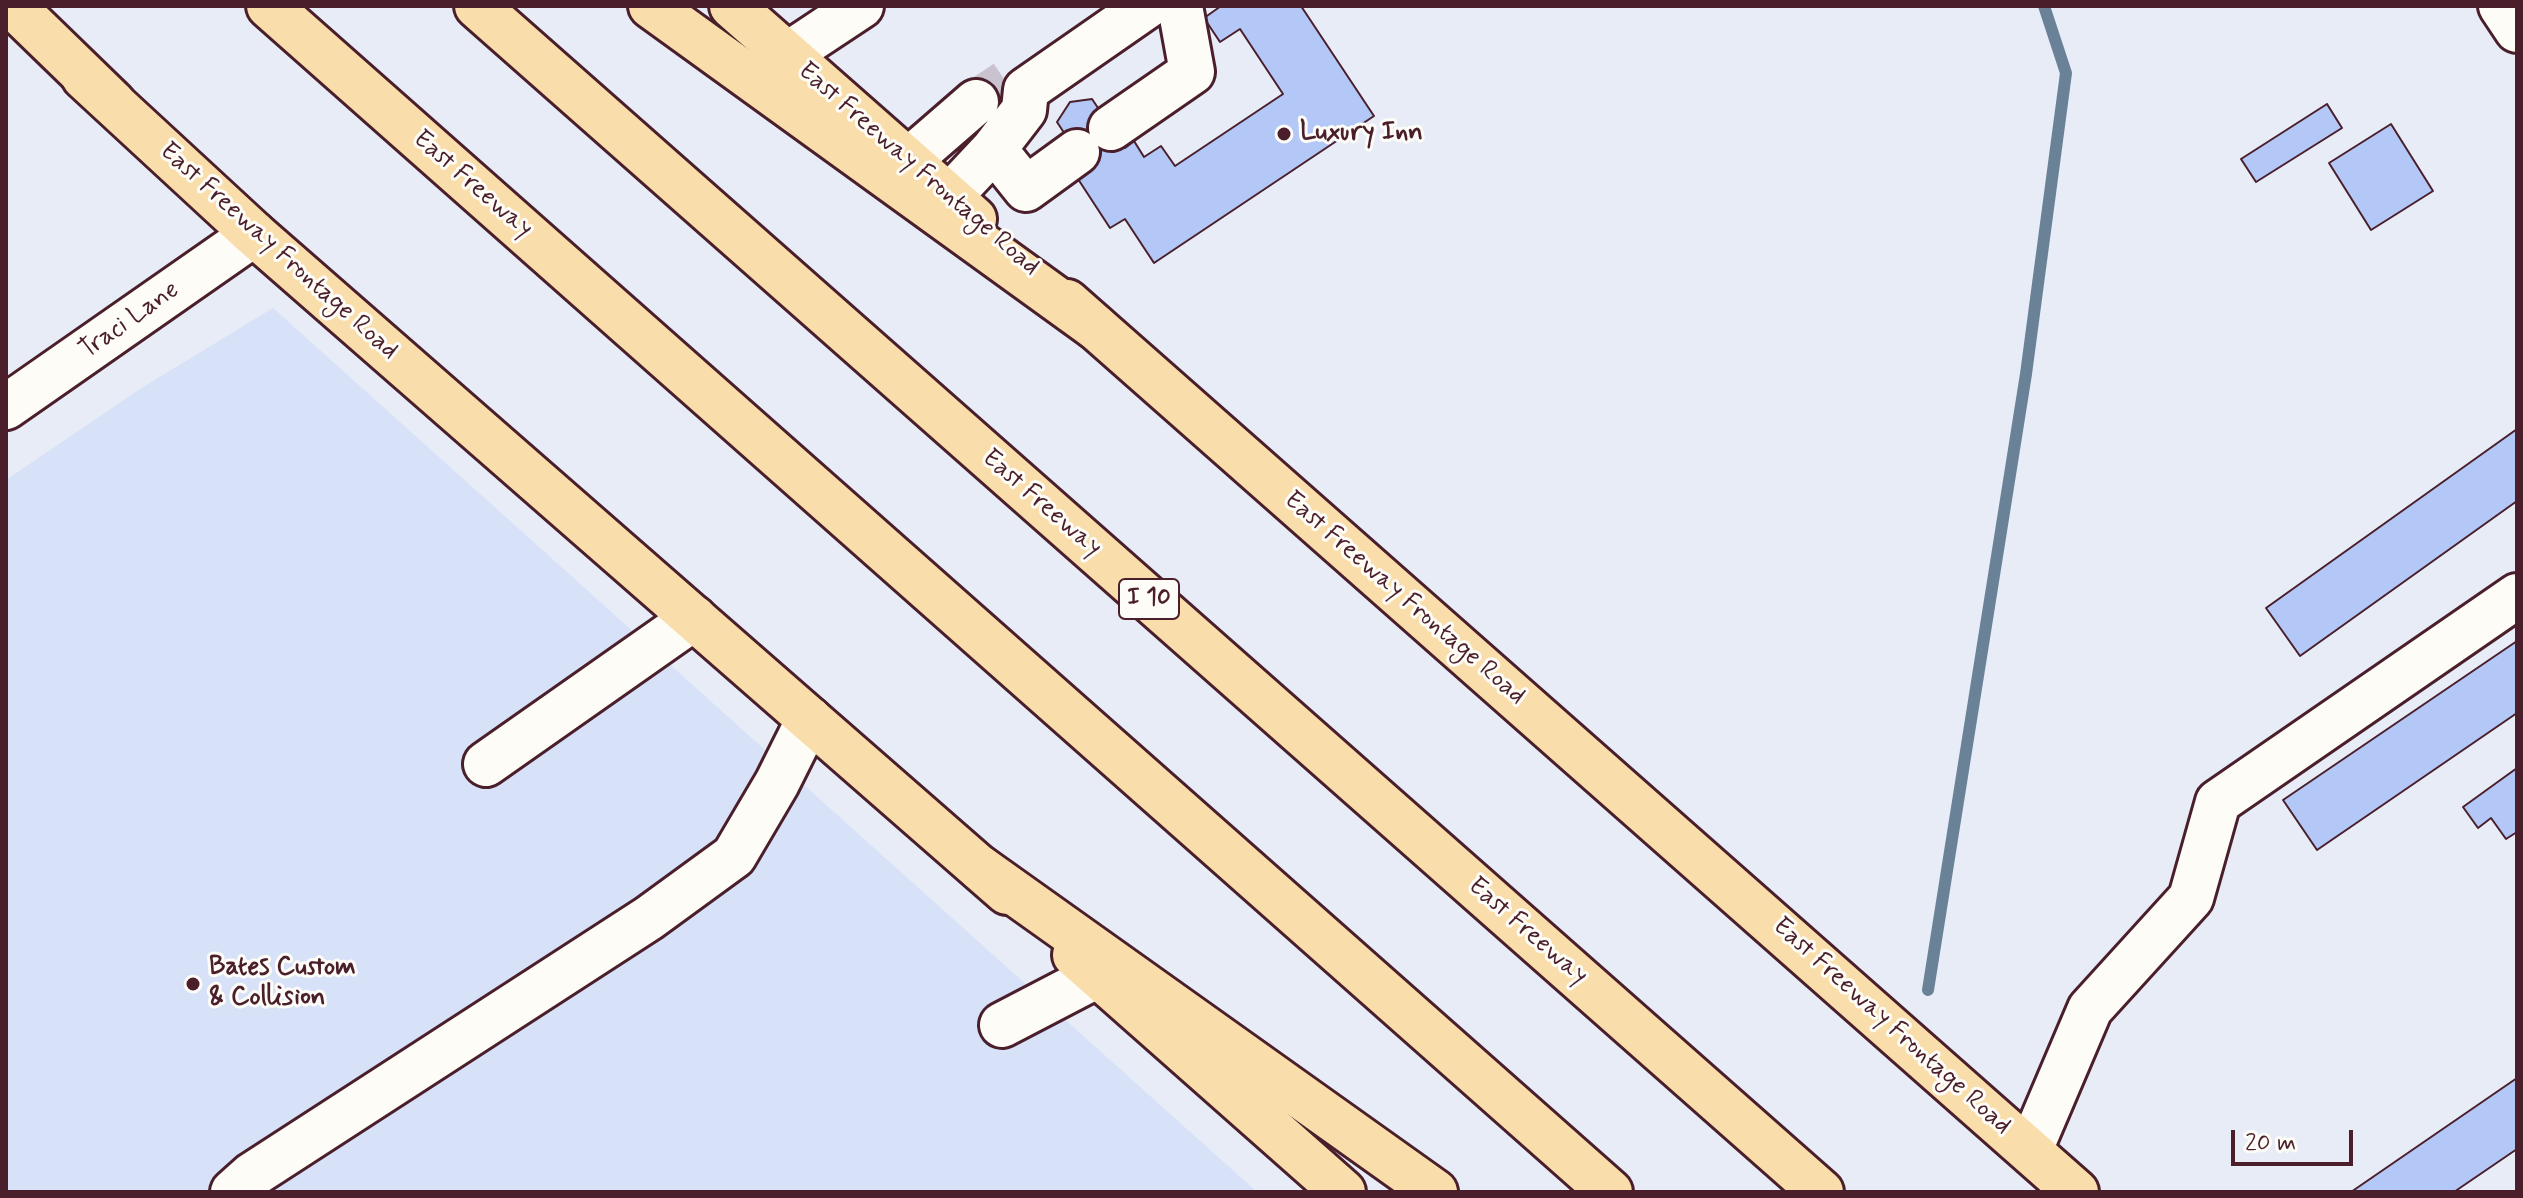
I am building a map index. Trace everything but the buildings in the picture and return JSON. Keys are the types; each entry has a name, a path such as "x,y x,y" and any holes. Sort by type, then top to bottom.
{"main road":[{"name":"East Freeway Frontage Road","path":"10,6 254,234 980,868 1343,1192"},
{"name":"East Freeway","path":"269,6 1610,1192"},
{"name":"East Freeway","path":"477,6 1821,1192"},
{"path":"651,6 1095,327"},
{"name":"East Freeway Frontage Road","path":"732,6 2076,1192"},
{"path":"980,868 1435,1192"}],"street":[{"path":"787,55 861,6"},
{"path":"908,161 1003,92 1147,6"},
{"path":"994,149 1026,189 1192,72 1180,6"},
{"path":"2501,6 2517,30"},
{"path":"949,197 994,149 1024,110 1003,92"},
{"name":"Traci Lane","path":"14,390 254,234"},
{"path":"2030,1150 2090,1009 2191,898 2218,802 2517,596"},
{"path":"486,764 694,618"},
{"path":"233,1192 266,1166 649,918 734,856 777,783 809,719"},
{"path":"1002,1025 1098,975"}],"shaded area":[{"path":"273,308 1257,1192 6,1192 6,480 140,389"}],"waterway":[{"path":"1928,990 2026,374 2066,73 2044,6"}],"tunnel":[{"path":"976,102 1006,82"}],"place":[{"name":"Luxury Inn","path":"1284,134"},
{"name":"Bates Custom & Collision","path":"193,984"}]}
